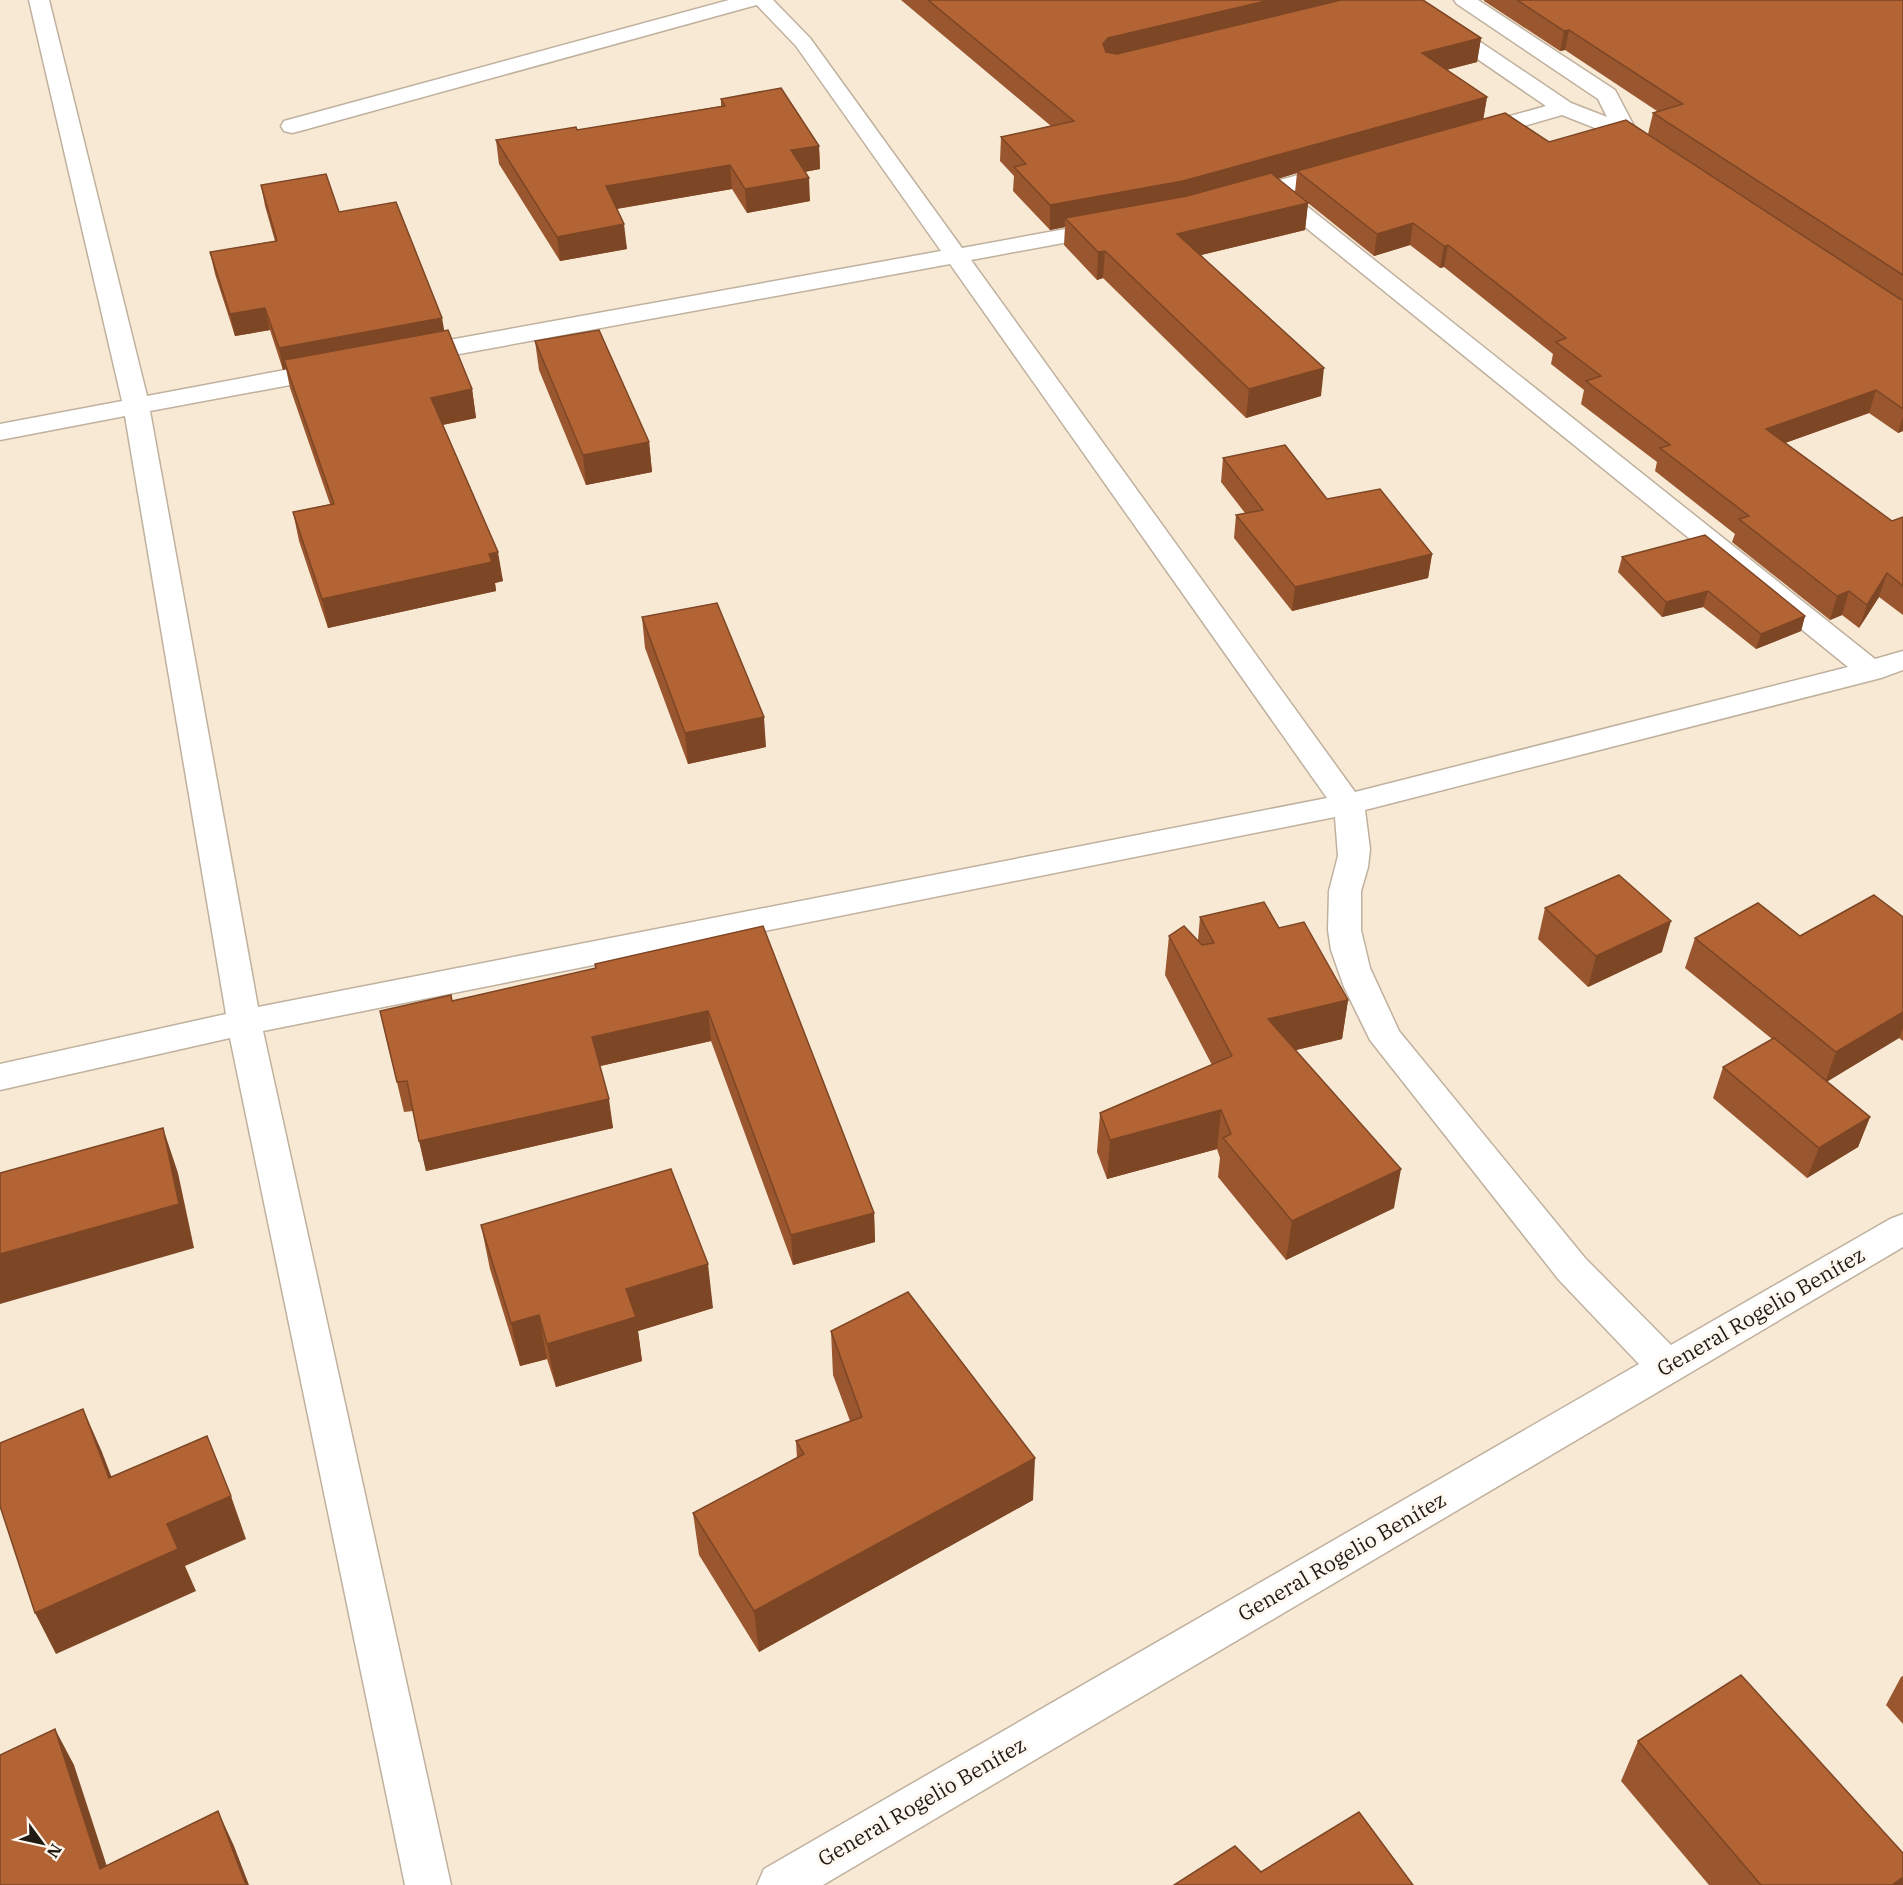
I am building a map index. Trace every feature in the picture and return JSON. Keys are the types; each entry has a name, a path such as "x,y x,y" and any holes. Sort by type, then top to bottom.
{"street":[{"path":"39,0 136,405 244,1022 428,1885"},
{"path":"292,126 528,61 574,46 753,0"},
{"path":"762,0 804,42 1348,804 1355,841 1353,866 1345,890 1344,922 1349,956 1364,998 1387,1040 1572,1269 1667,1367"},
{"path":"1464,0 1607,95 1626,132"},
{"path":"1397,1 1563,108 1626,132 1666,158"},
{"path":"1451,139 1563,108"},
{"path":"1218,205 1362,164"},
{"path":"1272,189 1870,671"},
{"path":"0,432 370,362 1128,225"},
{"path":"0,1077 244,1022 1348,804 1870,671 1903,660"},
{"name":"General Rogelio Benítez","path":"780,1885 1903,1229"}],"building":[{"path":"928,0 1270,0 1108,38 1103,44 1106,52 1117,54 1341,0 1423,0 1481,38 1422,53 1487,97 1183,181 1050,205 1014,167 1026,164 1001,137 1074,121"},
{"path":"1517,0 1903,0 1903,275 1653,113 1683,104 1569,30 1564,31"},
{"path":"781,88 819,146 791,150 809,178 745,189 730,165 606,186 624,224 557,237 496,140 576,127 577,130 725,106 721,99"},
{"path":"1505,113 1549,142 1626,120 1903,300 1903,409 1876,390 1766,429 1892,521 1903,517 1903,586 1887,573 1867,605 1849,591 1837,596 1739,519 1749,516 1660,448 1670,445 1586,381 1601,376 1556,342 1566,338 1448,245 1444,246 1413,223 1377,234 1297,171"},
{"path":"1271,173 1308,203 1177,234 1324,368 1249,389 1105,251 1098,252 1065,218 1187,196"},
{"path":"326,174 339,212 396,202 442,318 279,348 265,308 230,314 210,252 277,241 261,185"},
{"path":"448,330 472,389 431,398 498,552 489,554 492,562 322,599 293,512 334,504 284,360"},
{"path":"599,330 649,442 583,455 535,341"},
{"path":"1285,445 1327,499 1380,489 1432,554 1295,587 1236,515 1263,510 1223,458"},
{"path":"1705,535 1805,616 1761,634 1708,591 1666,602 1622,557"},
{"path":"717,603 764,717 685,733 642,617"},
{"path":"1619,875 1671,921 1596,956 1545,908"},
{"path":"1874,895 1903,917 1903,1012 1836,1052 1695,938 1758,903 1800,936"},
{"path":"1264,902 1279,928 1304,922 1348,1000 1268,1019 1401,1169 1292,1221 1223,1138 1231,1134 1221,1110 1110,1140 1100,1113 1232,1056 1169,936 1184,926 1202,945 1214,943 1200,917"},
{"path":"763,926 874,1213 791,1235 708,1011 592,1037 609,1099 419,1141 407,1081 397,1082 380,1011 451,995 452,1001 596,968 595,964"},
{"path":"1774,1038 1870,1117 1819,1148 1723,1067"},
{"path":"163,1128 179,1204 0,1254 0,1173"},
{"path":"671,1169 708,1264 626,1289 636,1317 547,1344 539,1315 511,1323 481,1225"},
{"path":"908,1292 1035,1458 754,1611 693,1513 804,1454 796,1441 862,1417 831,1331"},
{"path":"83,1409 109,1478 207,1436 231,1496 167,1524 178,1549 35,1613 0,1506 0,1443"},
{"path":"1741,1675 1903,1853 1903,1877 1892,1885 1761,1885 1638,1741"},
{"path":"55,1729 100,1869 218,1811 246,1885 0,1885 0,1755"},
{"path":"1359,1812 1413,1885 1174,1885 1235,1846 1261,1872"}]}
